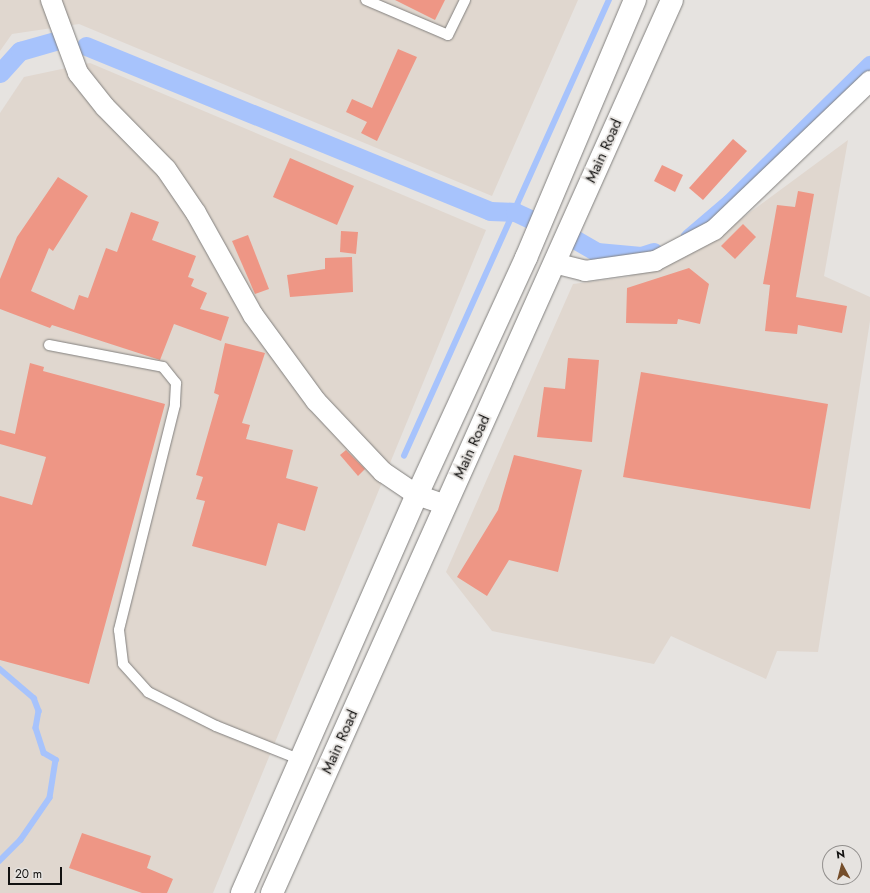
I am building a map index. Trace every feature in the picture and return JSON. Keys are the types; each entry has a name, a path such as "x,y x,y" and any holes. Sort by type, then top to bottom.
{"main road":[{"name":"Main Road","path":"242,893 417,495 526,258 635,0"},
{"name":"Main Road","path":"272,893 672,0"}],"street":[{"path":"51,0 78,73 105,107 166,169 196,212 253,315 316,401 383,472 417,495 446,505"},
{"path":"554,263 586,271 655,261 714,230 870,81"}],"lane":[{"path":"366,0 448,35 464,0"},
{"path":"49,346 163,367 176,383 175,405 119,630 123,664 148,692 216,726 301,760"}],"shaded area":[{"path":"0,0 578,0 492,196 79,24 12,34 0,51"},
{"path":"90,63 486,230 213,893 0,893 0,113 24,77"},
{"path":"848,140 824,276 870,297 870,321 818,652 777,651 766,679 671,636 654,664 492,631 446,572 573,284 627,277 703,247"}],"building":[{"path":"395,0 445,0 435,20"},
{"path":"398,49 417,57 377,141 361,133 367,122 346,112 352,99 372,108"},
{"path":"733,139 747,151 703,200 689,188"},
{"path":"290,158 354,186 337,225 273,197"},
{"path":"662,165 683,175 675,192 654,181"},
{"path":"58,177 88,196 53,251 49,248 31,291 74,310 79,295 88,298 106,248 117,252 131,212 159,222 152,240 196,256 188,277 194,279 191,286 207,293 200,309 229,317 221,341 174,324 160,360 52,325 50,328 0,309 0,279 17,237"},
{"path":"798,191 814,194 796,297 847,306 842,333 798,325 797,334 765,331 770,285 763,284 777,205 795,207"},
{"path":"743,224 756,237 735,259 721,246"},
{"path":"341,231 358,232 356,254 340,252"},
{"path":"248,235 269,289 255,294 232,241"},
{"path":"352,257 353,292 290,297 287,275 325,269 325,258"},
{"path":"689,268 709,284 700,324 678,319 677,324 626,323 627,288"},
{"path":"225,343 265,353 242,423 250,425 246,439 293,450 286,478 318,487 305,531 278,523 266,566 192,546 205,501 196,499 203,477 196,475 219,395 214,393"},
{"path":"568,358 599,360 592,442 537,437 544,387 565,389"},
{"path":"30,363 44,367 43,371 165,404 89,684 0,660 0,496 32,505 46,457 0,444 0,430 15,434"},
{"path":"641,372 828,404 810,509 623,477"},
{"path":"346,450 365,469 358,476 340,455"},
{"path":"514,455 582,470 558,572 509,560 487,596 457,577 498,510"},
{"path":"82,833 151,856 147,868 173,879 167,893 142,893 69,868"}],"waterway":[{"path":"404,456 609,0"},
{"path":"0,73 20,51 55,41"},
{"path":"86,46 490,211 515,212 534,221"},
{"path":"689,238 730,203 870,65"},
{"path":"576,240 597,252 641,256 653,252"},
{"path":"0,669 34,698 39,711 36,728 44,753 56,760 50,798 21,840 0,861"}]}
